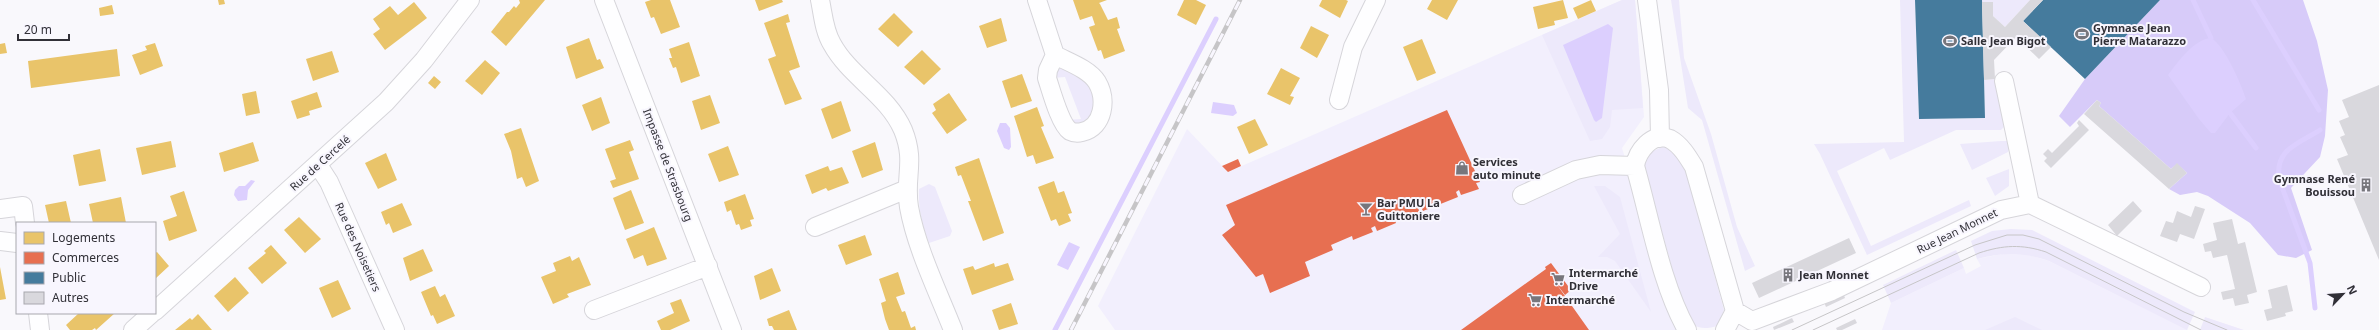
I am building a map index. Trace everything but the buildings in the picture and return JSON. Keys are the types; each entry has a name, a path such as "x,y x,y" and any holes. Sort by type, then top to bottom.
{"street":[{"name":"Rue de Cercelé","path":"156,310 318,165 401,86 470,0"},
{"name":"Impasse de Strasbourg","path":"604,0 732,330"},
{"path":"820,0 826,30 834,49 885,104 902,129 911,162 908,189 913,224 954,330"},
{"path":"1037,0 1055,56"},
{"path":"1338,100 1354,47 1376,0"},
{"path":"1647,0 1659,90 1660,138"},
{"path":"2004,81 2030,204 2201,287"},
{"path":"1688,330 1678,314 1670,291 1636,166 1637,156 1642,148 1660,138 1669,139 1684,151 1694,167 1734,310 1725,330"},
{"name":"Rue des Noisetiers","path":"318,165 329,182 395,330"},
{"path":"1522,194 1576,170 1600,165 1636,166"},
{"path":"815,227 908,189"},
{"name":"Rue Jean Monnet","path":"1734,310 1752,321 1793,307 1858,279 2001,210 2030,204"},
{"path":"0,209 23,206 25,222"},
{"path":"0,241 16,243"},
{"path":"594,310 708,266"},
{"path":"38,314 40,330"},
{"path":"133,330 151,314"}],"shaded area":[{"path":"1622,0 1635,0 1644,117 1622,148 1678,330 1115,330 1098,306 1187,129 1228,172"},
{"path":"1622,0 1635,0 1643,108 1612,110 1610,127 1602,139 1590,141 1542,35"},
{"path":"1671,0 1679,0 1684,58 1711,134 1737,227 1755,266 1745,271 1702,120 1688,108"},
{"path":"1900,0 1915,0 1919,119 1985,118 1984,80 1995,79 2006,121 2005,126 2001,130 1956,130 1890,160 1884,148 1837,171 1871,246 1969,200 1971,206 1867,255 1814,144 1904,142"},
{"path":"1982,0 2030,0 2005,27 1993,16 1992,2 1982,2"},
{"path":"2160,0 2303,0 2317,41 2328,90 2325,136 2320,157 2291,188 2312,250 2296,258 2278,255 2250,223 2208,196 2197,192 2180,195 2169,189 2187,173 2177,164 2171,169 2099,106 2101,103 2097,100 2070,127 2059,116 2085,79"},
{"path":"1608,24 1613,28 1602,118 1596,122 1563,45"},
{"path":"2211,38 2222,49 2227,57 2246,99 2230,113 2215,133 2211,133 2199,119 2168,75 2187,52 2199,42"},
{"path":"1070,67 1094,86 1097,111 1081,126 1067,120 1081,119 1065,77 1053,78 1055,70"},
{"path":"1213,102 1234,105 1237,113 1233,116 1211,113"},
{"path":"1000,123 1006,123 1010,128 1011,147 1009,150 1004,148 997,131"},
{"path":"2007,141 2010,145 2008,152 1972,170 1960,144"},
{"path":"1662,147 1670,148 1685,168 1724,310 1718,326 1703,328 1695,326 1685,315 1644,164 1651,152"},
{"path":"2009,169 2009,186 1995,196 1986,178"},
{"path":"251,180 255,181 248,190 247,200 238,201 234,195 235,190 239,186 245,186"},
{"path":"929,184 935,187 952,231 950,236 929,243 921,216 919,189"},
{"path":"1594,186 1605,186 1620,197 1651,312 1615,261 1607,257 1598,257 1620,234"},
{"path":"2011,229 2032,230 2195,312 2187,330 2049,261 2030,256 2013,254 1996,255 1977,259 1971,241 1992,231"},
{"path":"1069,242 1080,247 1068,270 1057,265"},
{"path":"1956,250 1964,268 1891,303 1883,285"},
{"path":"2007,253 2025,254 2049,261 2188,330 1882,330 1891,303 1964,268 1966,274 1981,266 1977,259"},
{"path":"2015,317 2042,330 1985,330"},
{"path":"2205,317 2244,330 2200,330"}],"waterway":[{"path":"2193,0 2211,38"},
{"path":"2253,0 2319,110"},
{"path":"1055,330 1216,19"},
{"path":"2230,113 2256,148"},
{"path":"2315,308 2310,263 2279,179 2279,169 2284,154 2290,148 2320,130"}],"tram line":[{"path":"1792,330 1975,245 2007,235 2023,235 2039,239 2184,312 2227,330"},
{"path":"1813,330 1979,253 1996,248 2012,246 2037,249 2046,252 2201,330"}],"railway":[{"path":"1071,330 1240,0"}],"place":[{"name":"Gymnase Jean Pierre Matarazzo","path":"2082,34"},
{"name":"Salle Jean Bigot","path":"1950,41"},
{"name":"Services auto minute","path":"1462,168"},
{"name":"Gymnase René Bouissou","path":"2366,185"},
{"name":"Bar PMU La Guittoniere","path":"1366,209"},
{"name":"Jean Monnet","path":"1788,275"},
{"name":"Intermarché Drive","path":"1558,279"},
{"name":"Intermarché","path":"1535,300"}]}
